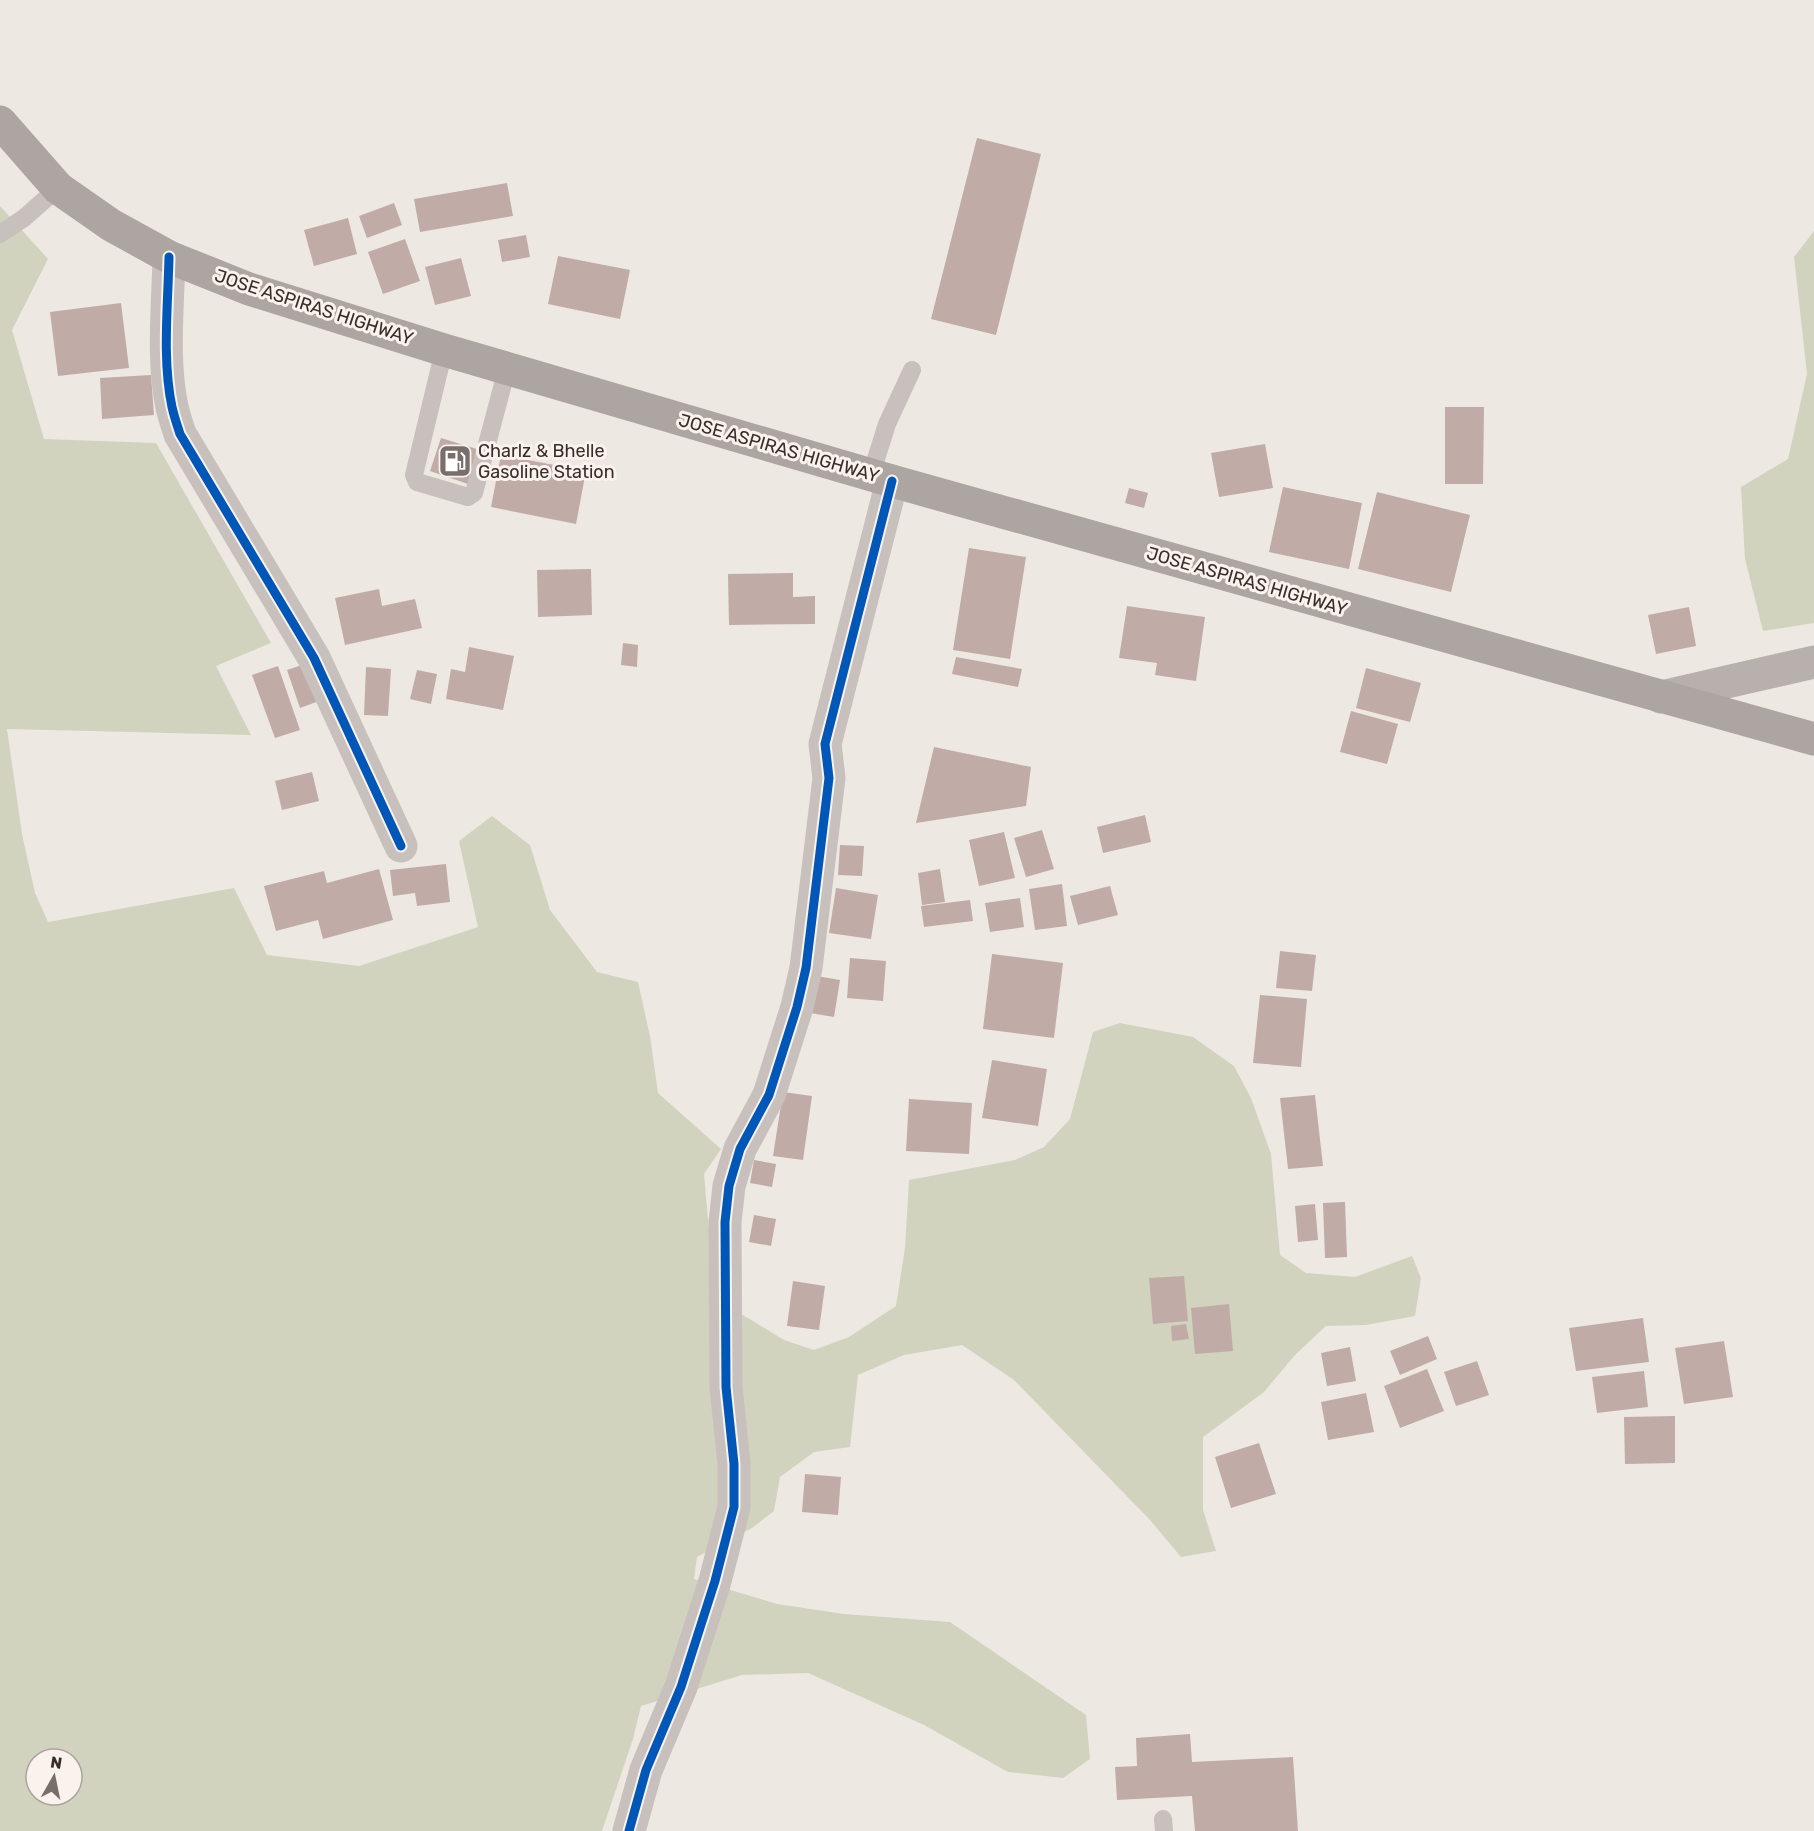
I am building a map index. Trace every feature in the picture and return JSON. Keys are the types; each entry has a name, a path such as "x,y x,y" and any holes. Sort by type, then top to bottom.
{"main road":[{"name":"JOSE ASPIRAS HIGHWAY","path":"0,122 58,188 111,225 169,257 249,289 507,369 882,478 1814,740"},
{"path":"1661,697 1814,662"}],"street":[{"path":"169,257 168,369 171,406 180,434 314,658 401,846"},
{"path":"629,1831 646,1770 681,1687 715,1581 734,1507 734,1464 726,1387 725,1222 729,1186 740,1149 769,1095 797,1007 806,968 829,778 825,744 882,478"}],"lane":[{"path":"0,234 24,218 58,188"},
{"path":"444,350 414,475 417,482 468,497 474,493 507,369"},
{"path":"882,478 887,424 912,370"}],"green space":[{"path":"0,206 48,259 12,330 44,439 156,443 271,643 216,666 251,735 7,729 22,834 35,893 48,922 234,888 267,955 359,966 478,927 459,841 492,816 530,845 550,910 597,972 638,982 650,1036 658,1093 721,1149 704,1174 715,1298 784,1340 814,1350 849,1337 896,1306 905,1248 909,1180 1015,1160 1044,1147 1070,1119 1093,1032 1120,1023 1193,1037 1234,1066 1251,1098 1271,1154 1280,1255 1306,1273 1355,1277 1412,1256 1421,1278 1415,1316 1366,1325 1326,1326 1295,1355 1264,1392 1203,1437 1203,1510 1216,1551 1181,1557 1150,1520 1014,1380 962,1345 904,1355 858,1375 850,1447 814,1452 780,1477 774,1511 752,1528 697,1557 694,1579 777,1604 844,1614 950,1622 1086,1715 1090,1759 1063,1778 1008,1772 924,1725 808,1673 742,1675 641,1706 633,1739 602,1831 0,1831"},
{"path":"1814,231 1814,623 1763,631 1745,559 1741,487 1788,459 1807,374 1794,257"}],"building":[{"path":"977,138 1041,154 996,335 931,319"},
{"path":"507,183 513,216 420,232 414,199"},
{"path":"394,203 402,225 367,238 359,216"},
{"path":"348,218 357,254 314,266 304,230"},
{"path":"526,235 530,257 502,262 498,240"},
{"path":"405,239 420,281 383,294 368,252"},
{"path":"558,256 630,270 620,319 548,304"},
{"path":"461,258 471,296 435,305 425,267"},
{"path":"121,303 129,368 58,376 50,312"},
{"path":"151,375 154,415 102,419 100,378"},
{"path":"1445,407 1484,407 1483,484 1445,484"},
{"name":"Charlz & Bhelle Gasoline Station","path":"441,438 480,450 468,484 430,471"},
{"path":"1265,444 1273,488 1219,497 1211,453"},
{"path":"501,455 586,471 576,524 491,507"},
{"path":"1283,487 1362,503 1349,569 1269,552"},
{"path":"1129,488 1148,493 1144,508 1125,503"},
{"path":"1377,492 1470,515 1451,592 1358,569"},
{"path":"969,548 1026,557 1010,659 953,650"},
{"path":"591,569 592,615 538,617 537,570"},
{"path":"793,573 793,597 815,596 815,624 729,625 728,574"},
{"path":"379,589 382,606 415,599 422,628 345,645 335,598"},
{"path":"1127,606 1205,617 1196,681 1155,675 1157,663 1119,658"},
{"path":"1689,607 1696,646 1656,654 1648,615"},
{"path":"623,643 638,645 637,667 621,665"},
{"path":"469,647 514,656 503,710 446,699 451,669 465,672"},
{"path":"956,657 1022,669 1018,687 952,674"},
{"path":"314,661 327,698 300,708 287,670"},
{"path":"278,666 300,730 275,738 252,675"},
{"path":"366,667 391,669 388,716 364,715"},
{"path":"1366,668 1421,683 1410,722 1356,708"},
{"path":"417,670 437,674 431,704 410,699"},
{"path":"1351,711 1398,724 1387,764 1340,752"},
{"path":"934,747 1031,767 1026,806 916,823"},
{"path":"312,772 319,801 282,810 275,781"},
{"path":"1145,815 1151,842 1103,853 1097,827"},
{"path":"1042,830 1054,869 1026,877 1014,838"},
{"path":"1004,832 1015,878 979,886 969,840"},
{"path":"840,845 864,846 862,876 838,875"},
{"path":"446,864 450,902 417,906 415,893 393,896 390,870"},
{"path":"379,869 393,920 323,939 318,920 276,931 264,886 324,871 327,883"},
{"path":"940,869 945,902 922,905 918,873"},
{"path":"1062,884 1067,926 1035,930 1029,889"},
{"path":"1110,886 1118,915 1078,925 1070,896"},
{"path":"836,888 878,895 871,939 829,933"},
{"path":"1020,898 1024,927 990,932 985,903"},
{"path":"970,900 973,921 924,927 921,906"},
{"path":"1280,951 1316,955 1312,991 1276,988"},
{"path":"992,954 1063,963 1054,1038 983,1029"},
{"path":"850,958 886,961 883,1001 847,998"},
{"path":"811,975 840,980 834,1017 804,1012"},
{"path":"1260,995 1307,999 1301,1067 1253,1063"},
{"path":"992,1060 1047,1069 1038,1126 982,1118"},
{"path":"783,1092 812,1096 803,1160 773,1156"},
{"path":"1315,1095 1323,1166 1288,1169 1280,1098"},
{"path":"909,1099 972,1103 969,1154 906,1151"},
{"path":"754,1160 776,1164 772,1187 750,1183"},
{"path":"1345,1202 1347,1257 1325,1258 1323,1203"},
{"path":"1315,1204 1318,1240 1298,1242 1295,1206"},
{"path":"754,1215 776,1219 771,1246 749,1242"},
{"path":"1184,1276 1188,1321 1153,1324 1149,1278"},
{"path":"793,1281 825,1286 819,1330 787,1326"},
{"path":"1229,1304 1233,1351 1195,1354 1191,1308"},
{"path":"1643,1318 1649,1362 1576,1371 1569,1328"},
{"path":"1186,1324 1189,1339 1172,1341 1171,1326"},
{"path":"1428,1336 1437,1359 1400,1375 1390,1351"},
{"path":"1724,1341 1733,1397 1684,1404 1675,1348"},
{"path":"1350,1347 1356,1381 1327,1386 1321,1353"},
{"path":"1477,1361 1489,1395 1456,1406 1444,1372"},
{"path":"1427,1369 1444,1411 1400,1428 1384,1386"},
{"path":"1644,1371 1648,1407 1597,1413 1592,1377"},
{"path":"1366,1393 1374,1432 1328,1440 1321,1402"},
{"path":"1675,1416 1675,1463 1625,1464 1624,1417"},
{"path":"1259,1443 1276,1494 1231,1508 1215,1457"},
{"path":"805,1474 841,1477 838,1515 802,1512"},
{"path":"1190,1734 1192,1762 1293,1757 1298,1831 1195,1831 1192,1796 1117,1800 1115,1767 1137,1766 1136,1738"}],"cycle path":[{"path":"169,257 167,370 172,407 180,434 314,658 401,846"},
{"path":"629,1831 646,1770 681,1687 715,1581 734,1507 734,1464 726,1387 725,1222 729,1186 740,1149 769,1095 797,1007 806,968 829,778 825,744 892,481"}],"place":[{"name":"Charlz & Bhelle Gasoline Station","path":"455,461"}]}
